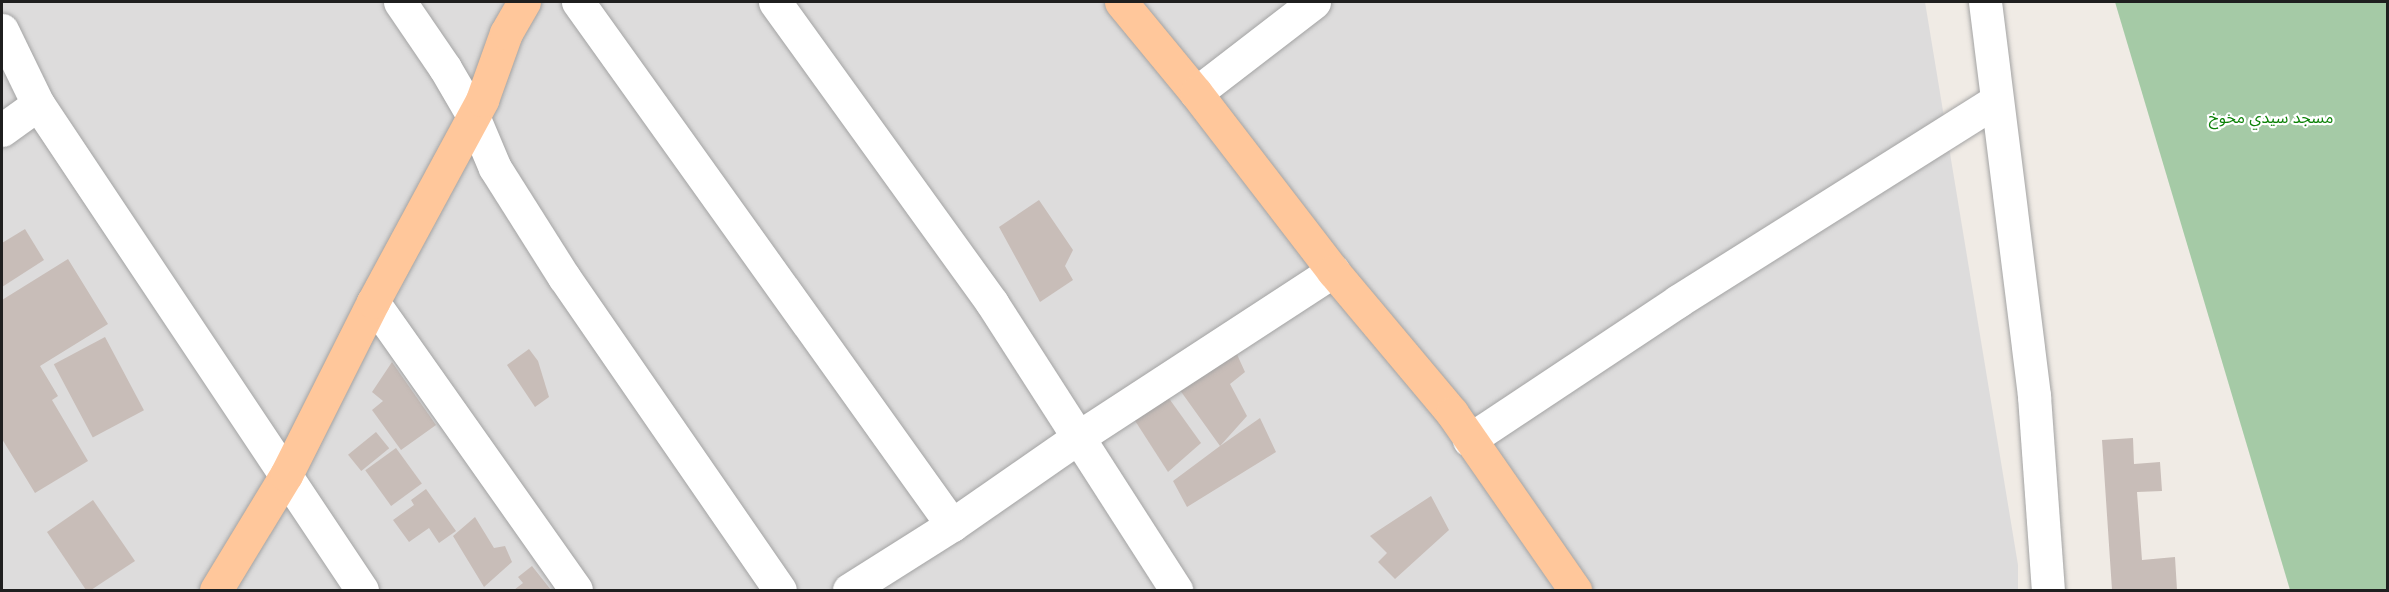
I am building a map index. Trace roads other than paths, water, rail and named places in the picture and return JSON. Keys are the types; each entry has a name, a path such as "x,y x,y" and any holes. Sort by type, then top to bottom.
{"main road":[{"path":"216,591 286,475 373,302 473,116 506,33 524,2"},
{"path":"1121,2 1196,93 1333,271 1452,413 1575,591"}],"street":[{"path":"400,2 445,68 473,116 495,168 564,278 780,591"},
{"path":"578,2 952,525"},
{"path":"775,2 992,303 1176,591"},
{"path":"1196,93 1314,2"},
{"path":"1985,2 1995,101 2034,396 2048,591"},
{"path":"2,30 38,104 362,591"},
{"path":"1469,440 1678,301 1995,101"},
{"path":"2,130 38,104"},
{"path":"849,591 952,525 1077,438 1333,271"},
{"path":"373,302 576,591"}],"park label":[{"name":"مسجد سيدي مخوخ","path":"2271,118"}]}
